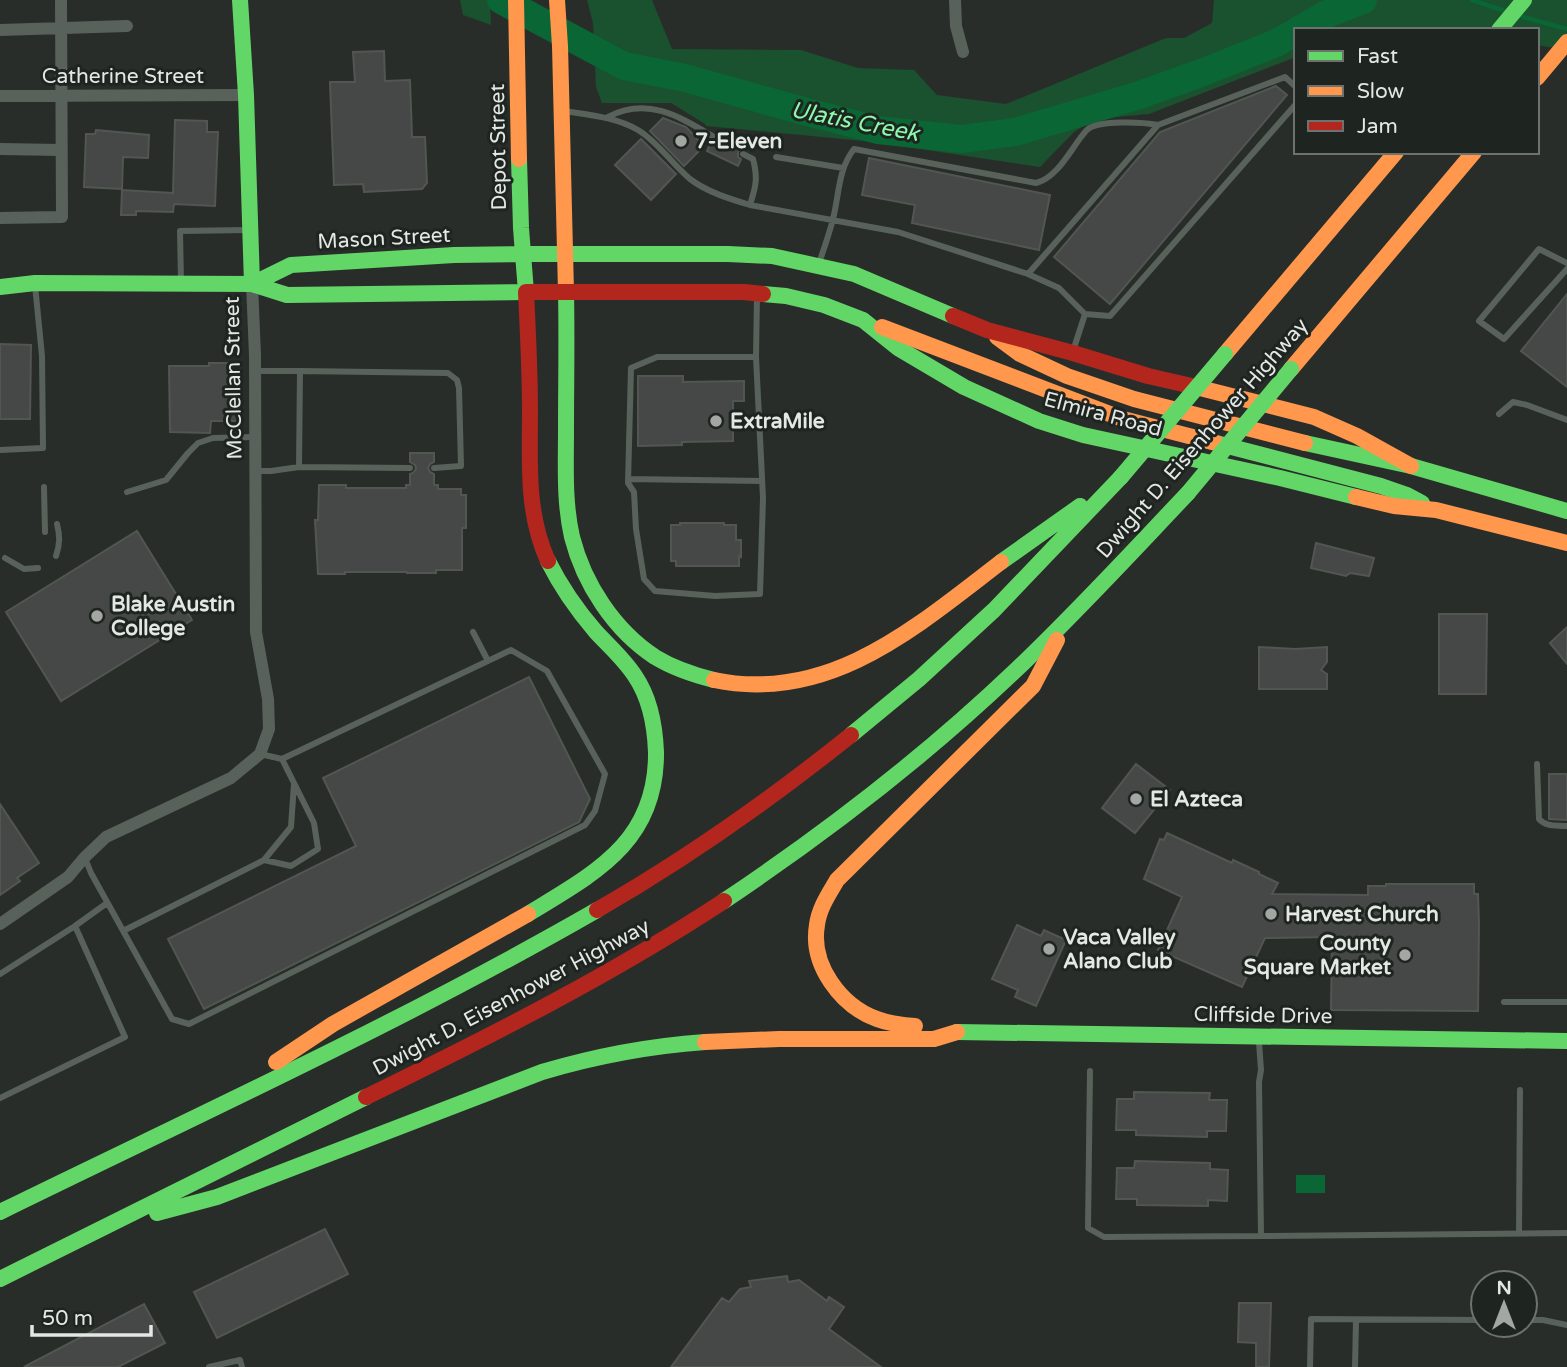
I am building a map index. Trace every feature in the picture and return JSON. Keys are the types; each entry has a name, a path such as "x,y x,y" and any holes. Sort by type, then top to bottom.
{"main road":[{"name":"McClellan Street","path":"240,0 246,95 251,284"},
{"name":"Depot Street","path":"187,1120 340,1020 506,929 592,874 620,851 640,822 650,797 656,767 656,741 645,695 633,673 575,606 552,569 537,535 530,469 530,339 519,172 516,0"},
{"path":"557,0 566,292 566,475 572,534 583,571 597,596 620,628 634,641 657,659 687,673 723,682 752,685 790,683 824,675 854,662 929,616 1121,477"},
{"path":"1501,28 1524,0"},
{"path":"1539,76 1567,42"},
{"name":"Dwight D. Eisenhower Highway","path":"0,1212 486,971 619,897 731,824 823,757 926,672 993,611 1121,477 1394,154"},
{"name":"Dwight D. Eisenhower Highway","path":"0,1279 499,1031 602,976 686,926 767,872 861,802 934,743 1015,671 1188,493 1472,154"},
{"name":"Elmira Road","path":"523,254 727,254 772,256 818,265 854,274 986,330 1148,376 1322,419 1411,466"},
{"name":"Mason Street","path":"251,284 290,265 454,255 523,254"},
{"name":"Mason Street","path":"0,286 35,283 251,284 287,295 526,292"},
{"name":"Elmira Road","path":"526,292 757,293 786,296 824,305 1123,419 1381,486 1407,495 1436,510"},
{"name":"Elmira Road","path":"863,320 898,348 964,387 1039,421 1083,435 1394,506 1436,510 1567,543"},
{"name":"Elmira Road","path":"986,330 1020,354 1067,376 1134,400 1411,466 1567,511"},
{"path":"957,1032 932,1026 898,1026 876,1019 847,1003 831,984 820,960 816,929 823,905 837,880 1032,686 1069,618"},
{"path":"106,1227 217,1197 542,1072 623,1051 739,1039 934,1039 957,1032"},
{"name":"Cliffside Drive","path":"957,1032 1567,1041"}],"street":[{"path":"0,218 62,217 61,0"},
{"path":"955,0 956,26 963,52"},
{"path":"0,30 127,26"},
{"name":"Catherine Street","path":"0,96 246,95"},
{"path":"0,149 61,150"},
{"name":"McClellan Street","path":"251,284 256,371 256,632 268,699 269,729 260,754"},
{"path":"0,924 68,877 106,837 231,778 260,754"}],"lane":[{"path":"1028,274 1158,125 1285,77 1294,85"},
{"path":"562,110 608,117 638,130 692,180 726,198 750,205 898,232 1028,274 1059,288 1085,314 1110,316 1294,106"},
{"path":"608,117 622,110 652,109 676,115 714,136"},
{"path":"818,265 833,219 843,168 854,149 1036,183 1051,175 1089,128 1111,123 1143,122 1158,125"},
{"path":"743,153 753,159 757,174 756,189 750,205"},
{"path":"776,157 843,168"},
{"path":"181,284 180,231 249,230"},
{"path":"1567,263 1539,249 1479,321 1504,339 1567,269"},
{"path":"0,450 43,448 42,356 35,283"},
{"path":"756,357 657,357 631,368 628,483 634,492 636,529 644,579 656,591 715,596 760,594 762,481 756,357 757,293"},
{"path":"1073,353 1085,314"},
{"path":"256,371 448,373 457,380 459,388 461,466 434,468"},
{"path":"299,467 300,371"},
{"path":"1499,414 1513,402 1567,420"},
{"path":"127,492 166,480 198,443 213,438 256,437"},
{"path":"256,471 299,467 410,468"},
{"path":"629,479 762,481"},
{"path":"44,487 45,532"},
{"path":"56,556 60,536 57,524"},
{"path":"5,558 24,569 38,568"},
{"path":"473,632 488,661"},
{"path":"84,858 172,1019 190,1024 585,825 595,811 605,774 547,671 511,650 282,759 260,754"},
{"path":"264,860 291,866 318,849 314,823 282,759"},
{"path":"1537,764 1539,819 1550,825 1567,826"},
{"path":"123,931 264,860 290,827 294,783"},
{"path":"0,974 107,903"},
{"path":"0,1098 124,1037 75,926"},
{"path":"1504,1002 1567,1002"},
{"path":"1258,1036 1261,1069 1261,1236"},
{"path":"1090,1071 1088,1228 1104,1237 1567,1233"},
{"path":"1519,1233 1520,1090"},
{"path":"1310,1367 1311,1319 1469,1320"},
{"path":"1355,1367 1356,1320"},
{"path":"1539,1320 1567,1325"},
{"path":"209,1367 240,1360 242,1367"}],"shaded area":[{"path":"460,0 490,0 491,25 463,15"},
{"path":"587,0 652,0 672,49 801,50 858,68 914,70 937,95 1006,104 1166,38 1184,38 1212,23 1214,0 1567,0 1567,50 1539,45 1539,28 1294,28 1294,58 1149,114 1094,119 1074,132 1040,167 874,142 706,126 671,103 602,103 596,87 593,23"},
{"path":"1296,1175 1325,1175 1325,1193 1296,1193"}],"building":[{"path":"384,51 385,81 410,80 412,137 425,137 427,183 422,189 364,192 363,184 334,185 330,82 355,82 353,52"},
{"path":"1276,86 1287,95 1110,304 1054,257 1160,132"},
{"name":"7-Eleven","path":"663,118 686,127 704,146 684,166 650,131"},
{"path":"175,120 207,121 207,132 218,132 215,206 174,204 173,212 136,211 136,215 121,215 122,190 173,193"},
{"path":"96,130 149,135 148,158 123,157 122,189 84,187 86,134 95,134"},
{"path":"719,135 746,148 738,152 741,159 738,166 707,151 711,142 718,140"},
{"path":"641,139 676,174 651,200 615,165"},
{"path":"869,158 1050,195 1039,250 912,223 915,205 862,195"},
{"path":"1567,294 1567,387 1521,351"},
{"path":"0,344 31,345 30,419 0,419"},
{"path":"209,363 240,363 238,421 211,421 210,433 170,432 169,366 209,366"},
{"path":"638,376 683,376 683,382 744,381 744,401 733,401 733,441 638,446"},
{"path":"410,453 434,453 434,462 428,468 434,474 434,485 438,485 438,489 461,489 461,495 466,495 466,528 462,528 462,570 436,570 436,573 318,574 315,520 318,520 319,485 406,488 406,485 410,485 410,474 416,469 410,462"},
{"path":"671,525 736,525 736,540 741,540 739,566 676,566 676,561 671,561"},
{"path":"137,531 192,620 61,701 6,612"},
{"path":"1316,543 1374,558 1369,576 1350,573 1346,576 1311,568"},
{"path":"1439,614 1487,614 1486,694 1439,694"},
{"path":"1567,627 1567,664 1550,643"},
{"path":"1259,647 1327,647 1327,662 1321,670 1327,674 1327,689 1259,689"},
{"path":"529,677 590,799 579,822 204,1009 168,939 356,846 323,778"},
{"name":"El Azteca","path":"1136,764 1170,790 1135,833 1102,808"},
{"path":"1549,774 1567,774 1567,820 1549,819"},
{"path":"0,804 39,863 17,878 20,881 0,895"},
{"path":"1167,833 1232,863 1233,860 1278,883 1272,894 1368,895 1368,886 1386,884 1474,884 1474,894 1478,894 1479,924 1478,1011 1331,1010 1332,937 1265,938 1242,987 1158,950 1182,897 1144,879 1160,839 1164,840"},
{"path":"1017,925 1041,936 1044,930 1066,940 1036,1006 1015,997 1018,990 992,979"},
{"path":"1134,1092 1210,1093 1209,1100 1227,1100 1226,1131 1207,1131 1207,1137 1136,1135 1136,1130 1116,1130 1117,1099 1134,1099"},
{"path":"1135,1161 1210,1163 1210,1169 1228,1170 1227,1201 1208,1200 1208,1206 1137,1205 1137,1199 1116,1199 1117,1168 1134,1168"},
{"path":"325,1229 348,1274 217,1338 194,1292"},
{"path":"787,1276 788,1282 799,1280 827,1301 829,1297 844,1307 829,1329 881,1367 671,1367 722,1298 729,1302 740,1289 751,1287 749,1281"},
{"path":"1239,1303 1271,1303 1269,1367 1256,1367 1256,1343 1238,1342"},
{"path":"144,1304 165,1343 118,1367 24,1367"}],"waterway":[{"name":"Ulatis Creek","path":"501,0 624,66 685,78 878,130 961,139 1015,132 1140,95 1276,43 1294,33"},
{"name":"Ulatis Creek","path":"1302,28 1327,14 1363,0"},
{"name":"Ulatis Creek","path":"1472,0 1505,11"},
{"name":"Ulatis Creek","path":"1520,16 1567,29"}],"traffic: fast":[{"path":"240,0 252,284"},
{"path":"1501,28 1524,0"},
{"path":"0,287 35,283 252,284 287,295 526,292 519,159"},
{"path":"252,284 291,265 454,255 523,254"},
{"path":"523,254 772,256 854,274 953,316"},
{"path":"566,292 566,484 569,524 577,555 593,589 614,620 640,646 662,661 714,680"},
{"path":"763,294 786,296 824,305 863,320 898,348 964,387 1039,421 1083,435 1356,497"},
{"path":"1121,477 1225,354"},
{"path":"1188,493 1291,369"},
{"path":"1216,443 1381,486 1422,503"},
{"path":"1305,443 1411,466 1567,511"},
{"path":"851,735 919,679 994,610 1121,477"},
{"path":"724,901 801,848 948,732 1061,626 1188,493"},
{"path":"1001,562 1080,506"},
{"path":"528,914 598,868 618,851 634,832 646,810 654,783 656,752 651,712 635,676 576,607 548,561"},
{"path":"0,1212 376,1028 597,910"},
{"path":"957,1032 1567,1041"},
{"path":"157,1213 217,1197 542,1072 623,1052 705,1042"},
{"path":"0,1279 366,1097"}],"traffic: slow":[{"path":"516,0 519,159"},
{"path":"557,0 566,292"},
{"path":"1539,76 1567,42"},
{"path":"1225,354 1394,154"},
{"path":"1291,369 1472,154"},
{"path":"882,327 1123,419 1216,443"},
{"path":"997,337 1020,354 1067,376 1134,399 1305,443"},
{"path":"1196,387 1314,417 1357,436 1411,466"},
{"path":"1356,497 1394,506 1436,510 1567,543"},
{"path":"714,680 756,684 795,681 833,670 869,654 903,634 1001,562"},
{"path":"915,1026 877,1019 864,1013 840,994 823,969 818,955 816,940 820,913 837,880 1033,686 1057,640"},
{"path":"276,1062 333,1024 528,914"},
{"path":"705,1042 934,1039 957,1032"}],"traffic: jam":[{"path":"526,292 763,294"},
{"path":"526,292 531,488 536,525 548,561"},
{"path":"953,316 987,330 1196,387"},
{"path":"597,910 727,827 851,735"},
{"path":"366,1097 593,980 724,901"}],"place":[{"name":"7-Eleven","path":"681,141"},
{"name":"ExtraMile","path":"716,421"},
{"name":"Blake Austin College","path":"97,616"},
{"name":"El Azteca","path":"1136,799"},
{"name":"Harvest Church","path":"1271,914"},
{"name":"Vaca Valley Alano Club","path":"1049,949"},
{"name":"County Square Market","path":"1405,955"}]}
